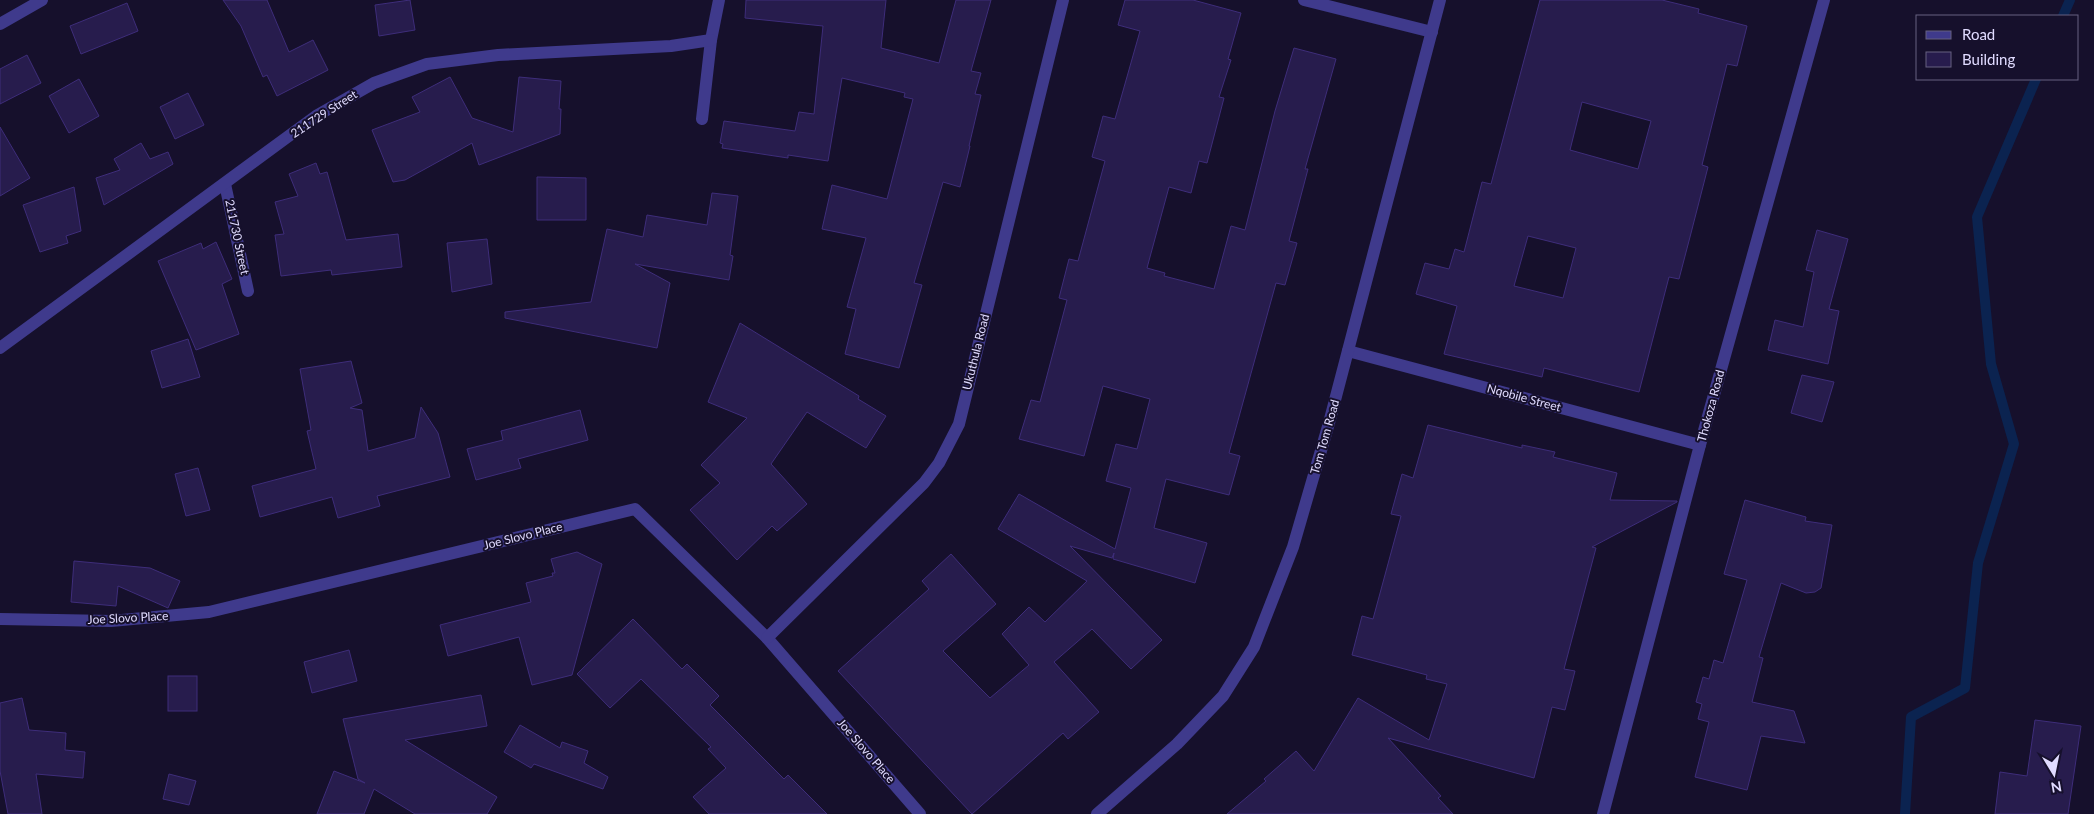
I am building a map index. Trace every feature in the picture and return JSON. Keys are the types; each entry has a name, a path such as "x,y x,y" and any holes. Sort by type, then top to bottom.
{"street":[{"path":"0,24 42,0"},
{"path":"702,119 711,40 720,0"},
{"name":"Ukuthula Road","path":"767,638 924,483 939,464 959,424 1062,0"},
{"path":"1304,0 1432,32"},
{"name":"Tom Tom Road","path":"1097,814 1177,744 1223,696 1254,647 1293,548 1348,351 1440,0"},
{"name":"Thokoza Road","path":"1603,814 1700,446 1824,0"},
{"name":"211729 Street","path":"0,348 316,116 374,83 427,64 498,54 671,46 711,40"},
{"name":"211730 Street","path":"225,184 248,291"},
{"name":"Nqobile Street","path":"1348,351 1700,446"},
{"name":"Joe Slovo Place","path":"0,619 112,621 209,612 635,508 767,638 920,814"}],"building":[{"path":"223,0 267,0 289,52 313,40 328,70 277,96 267,75 263,77 241,26"},
{"path":"410,0 415,30 379,36 375,5"},
{"path":"746,0 886,0 881,48 939,63 956,0 991,0 971,71 981,73 975,94 981,95 960,187 943,182 914,283 922,285 899,368 845,354 856,309 847,307 866,238 822,229 832,185 887,199 913,99 904,97 905,93 842,78 828,161 788,155 788,158 722,148 723,144 720,143 724,121 795,131 799,112 814,114 823,26 745,18"},
{"path":"1125,0 1193,0 1241,13 1228,59 1231,60 1219,97 1224,98 1207,163 1199,161 1191,193 1169,187 1147,268 1165,273 1164,276 1214,289 1231,226 1245,230 1275,111 1294,48 1336,59 1305,169 1308,169 1289,241 1297,243 1285,285 1276,283 1229,453 1240,456 1229,495 1166,479 1154,528 1207,543 1195,583 1113,559 1114,553 1112,558 1070,546 1162,640 1131,669 1092,629 1054,662 1099,712 1068,739 1063,733 972,814 838,671 929,589 922,581 951,554 996,604 943,651 990,698 1029,665 1002,634 1029,607 1045,622 1087,581 998,529 1019,494 1115,549 1131,488 1106,481 1116,444 1137,449 1150,399 1103,386 1084,456 1019,439 1031,400 1040,402 1067,300 1059,298 1069,259 1078,261 1105,161 1092,157 1103,116 1115,119 1140,31 1118,25"},
{"path":"1540,0 1662,0 1699,9 1698,13 1747,26 1737,66 1727,64 1702,165 1708,167 1679,279 1669,277 1639,392 1544,368 1542,377 1444,354 1457,306 1416,294 1425,263 1449,269 1455,249 1464,252 1482,182 1491,184","holes":["1582,102 1651,121 1638,169 1570,150","1528,236 1576,248 1563,298 1514,286"]},
{"path":"127,3 138,31 81,54 70,26"},
{"path":"27,55 41,83 0,104 0,69"},
{"path":"450,77 472,118 513,132 519,77 561,81 560,134 479,165 472,143 405,180 393,182 372,130 420,112 412,97"},
{"path":"79,79 99,116 69,133 49,96"},
{"path":"188,93 204,125 175,139 160,107"},
{"path":"0,127 30,178 0,196"},
{"path":"141,143 150,159 168,152 173,164 104,205 96,178 120,170 114,159"},
{"path":"316,163 320,174 327,172 346,240 398,234 402,267 332,275 331,270 281,276 275,235 284,234 275,202 298,196 289,174"},
{"path":"537,177 586,178 586,220 537,220"},
{"path":"74,187 81,231 66,236 68,243 40,252 23,205"},
{"path":"712,193 738,196 730,255 733,256 729,280 635,264 670,283 657,348 505,318 505,312 591,302 607,229 643,237 647,215 707,225"},
{"path":"1817,230 1848,239 1829,309 1839,311 1828,364 1768,350 1775,320 1803,327 1814,272 1806,270"},
{"path":"487,239 492,284 452,292 447,243"},
{"path":"216,242 232,279 222,284 239,334 196,350 158,261 201,243 203,249"},
{"path":"740,323 859,396 858,399 886,416 866,448 807,412 771,464 807,504 777,531 772,526 737,560 690,510 720,483 701,465 747,418 708,402"},
{"path":"188,339 200,377 162,388 151,351"},
{"path":"351,361 362,403 350,408 362,410 368,451 415,438 421,407 438,433 450,477 377,496 380,506 338,518 332,497 260,517 252,486 316,469 307,431 311,430 300,369"},
{"path":"1802,375 1834,382 1822,422 1791,413"},
{"path":"580,410 588,440 518,459 521,468 476,480 467,449 503,440 501,431"},
{"path":"1428,425 1522,448 1522,445 1555,452 1553,457 1617,473 1610,500 1677,502 1592,547 1596,548 1564,669 1575,671 1565,710 1552,707 1534,778 1388,738 1441,796 1438,798 1453,814 1227,814 1266,781 1264,779 1296,751 1314,771 1358,698 1429,740 1447,684 1426,679 1427,675 1352,655 1362,616 1373,619 1401,516 1391,514 1402,474 1413,478"},
{"path":"198,468 210,510 186,516 175,474"},
{"path":"1745,500 1806,517 1805,521 1832,525 1821,588 1815,592 1806,593 1781,583 1759,657 1763,658 1752,702 1794,711 1805,743 1761,736 1747,790 1695,777 1709,722 1698,719 1702,704 1696,702 1703,677 1709,679 1714,660 1723,663 1747,580 1724,574"},
{"path":"577,552 602,564 572,675 532,685 519,637 448,656 440,625 531,602 526,583 553,576 552,573 555,573 551,559"},
{"path":"74,561 150,568 180,581 168,608 118,586 116,606 71,602"},
{"path":"633,619 682,669 687,664 719,696 710,705 784,779 788,775 827,814 709,814 693,797 726,768 708,749 711,747 641,679 610,708 577,674"},
{"path":"349,650 357,681 312,693 304,662"},
{"path":"168,676 197,676 197,711 168,711"},
{"path":"481,695 487,726 405,740 497,797 487,814 415,814 374,789 364,814 317,814 334,771 365,783 358,779 343,719"},
{"path":"22,698 29,730 66,733 65,750 85,752 83,778 36,774 42,814 8,814 0,771 0,703"},
{"path":"2035,720 2081,726 2068,814 1995,814 2000,772 2027,776"},
{"path":"520,725 560,748 562,742 588,751 584,763 608,777 603,789 534,764 531,768 504,752"},
{"path":"169,774 196,781 189,805 163,799"}],"waterway":[{"path":"2063,15 2070,0"},
{"path":"1905,814 1911,717 1965,688 1978,563 2014,444 1991,364 1977,217 2036,80"}]}
